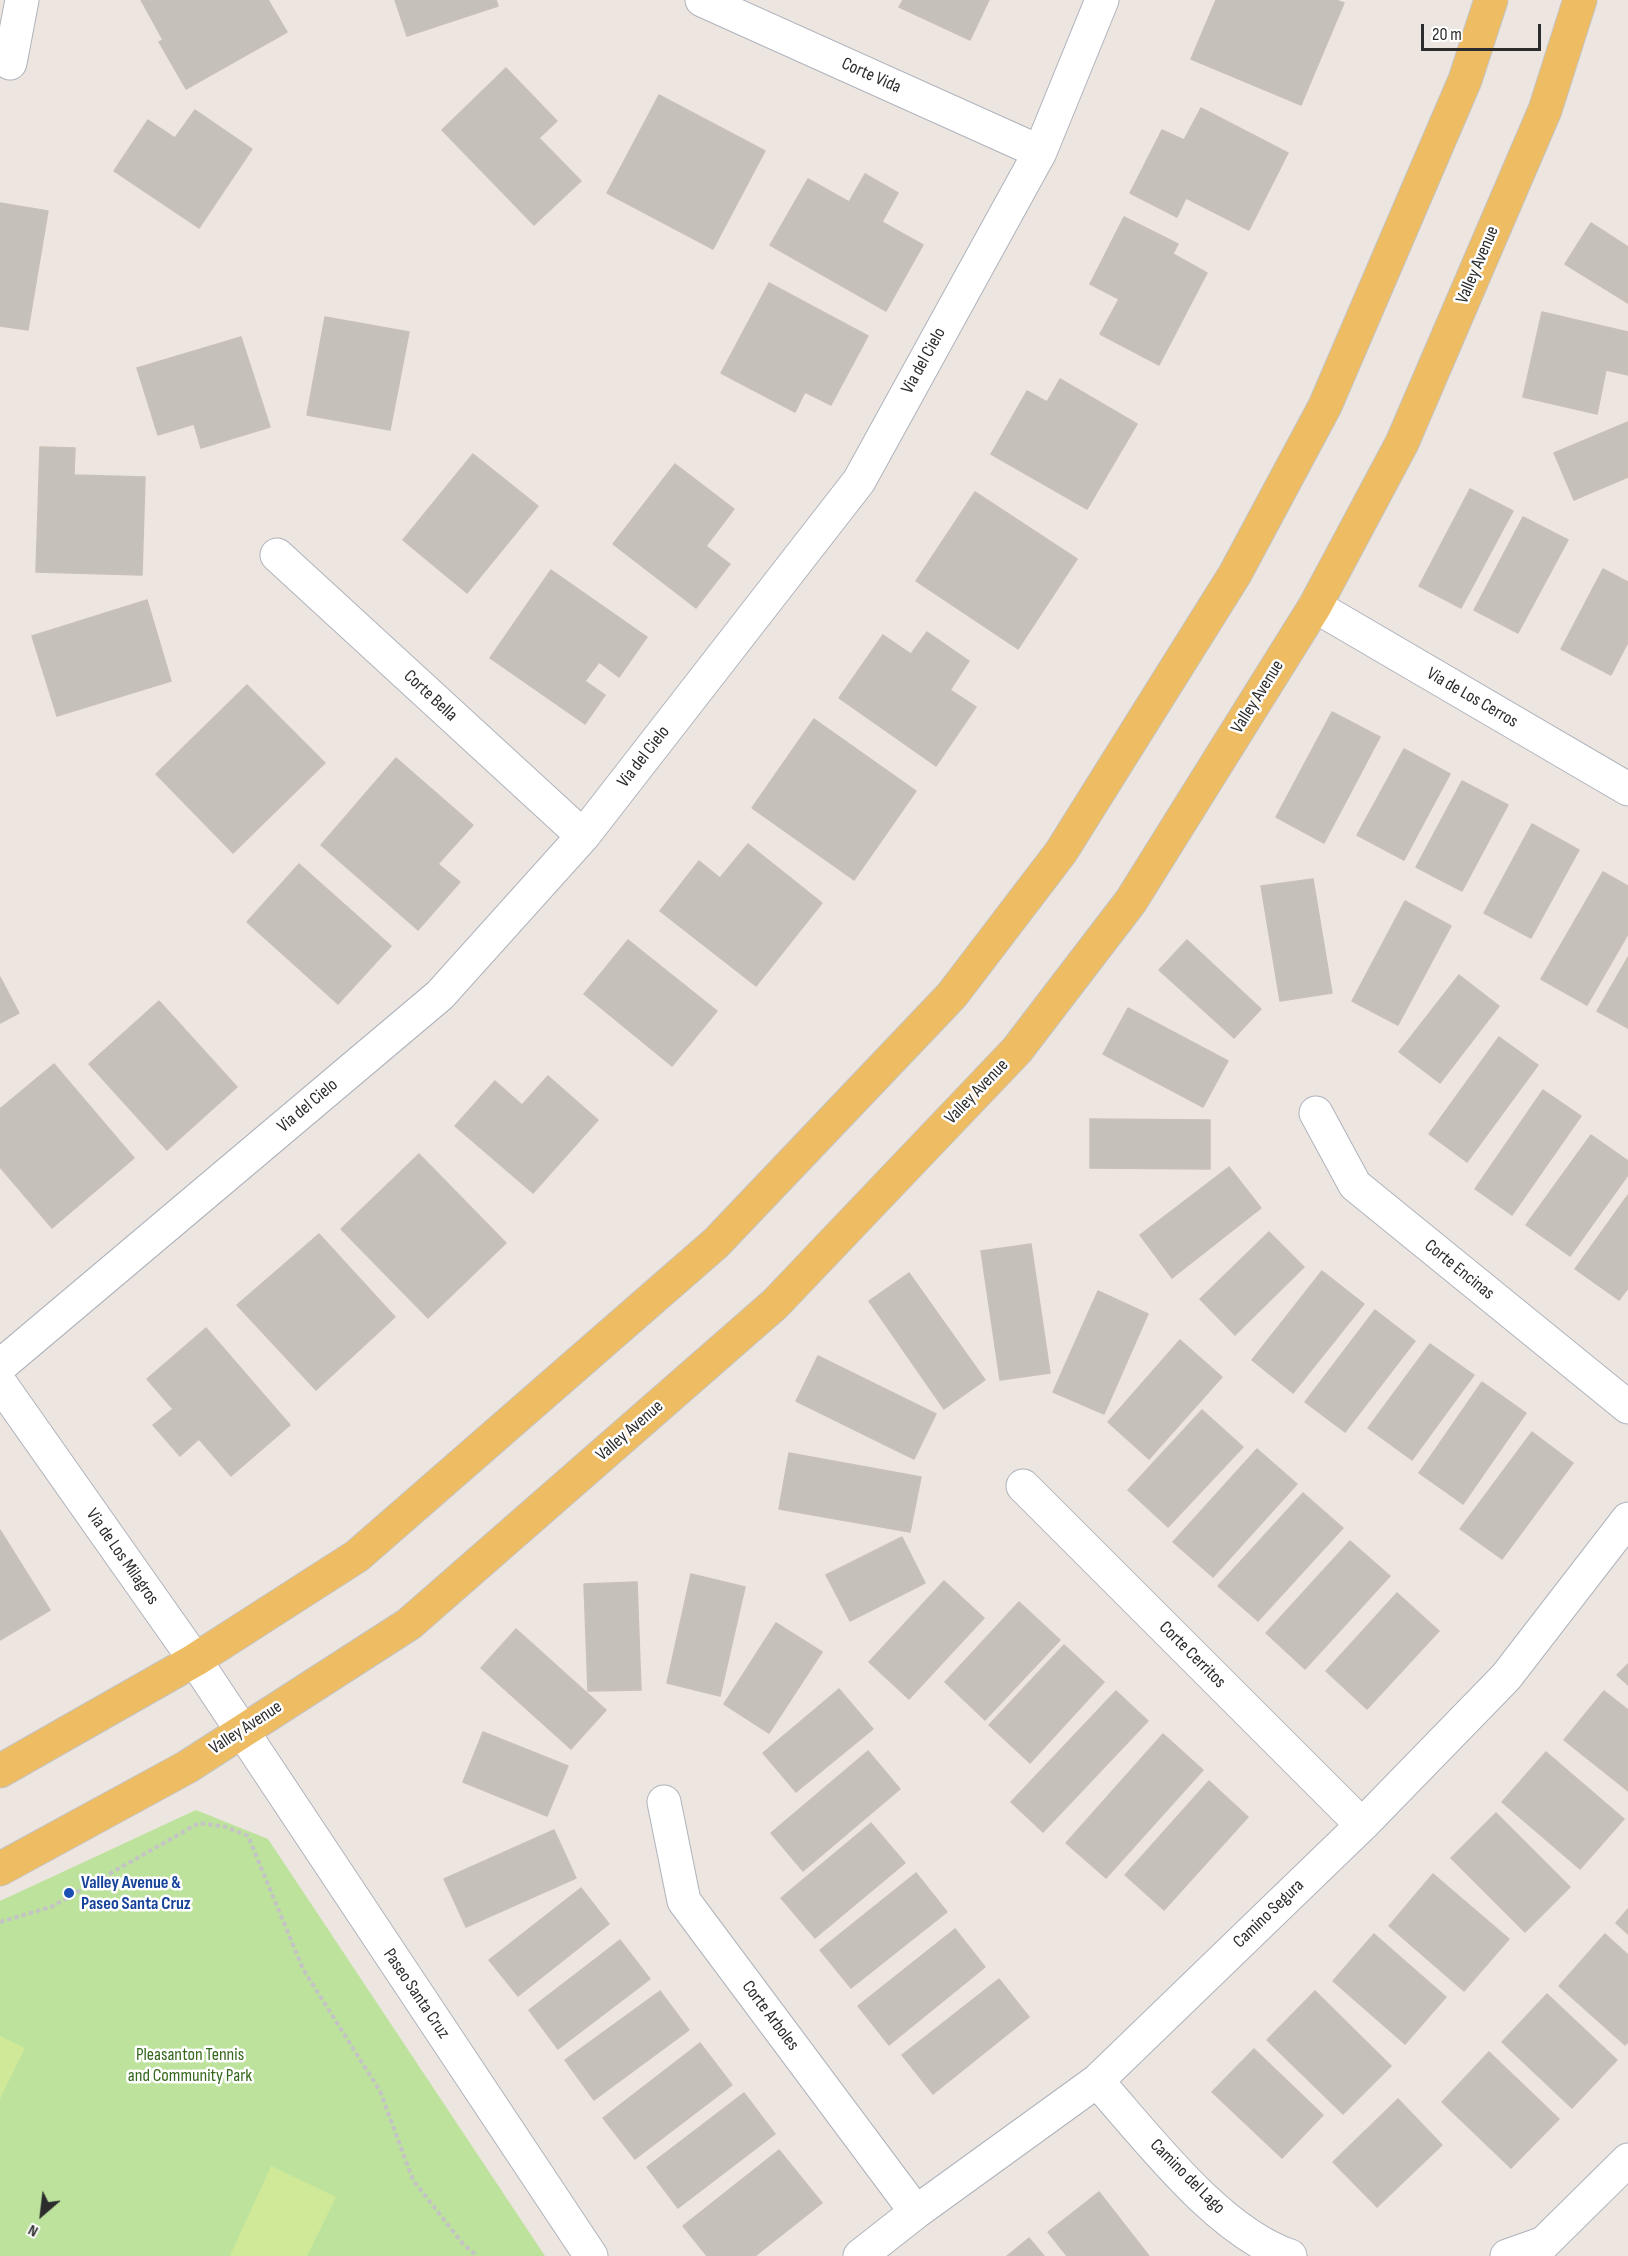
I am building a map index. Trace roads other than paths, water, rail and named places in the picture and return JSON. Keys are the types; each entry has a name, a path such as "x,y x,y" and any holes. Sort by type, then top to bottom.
{"main road":[{"path":"0,1771 195,1660 357,1556 716,1243 952,995 1061,852 1246,553 1325,406 1466,80 1491,0"},
{"name":"Valley Avenue","path":"0,1869 187,1767 409,1624 776,1304 1017,1050 1131,901 1315,606 1402,443 1545,110 1580,0"}],"street":[{"path":"10,63 22,0"},
{"name":"Corte Vida","path":"702,0 1040,152"},
{"name":"Via del Cielo","path":"0,1366 440,996 583,836 859,481 1040,152 1102,0"},
{"name":"Corte Bella","path":"277,555 583,836"},
{"name":"Via de Los Cerros","path":"1315,606 1628,789"},
{"name":"Corte Encinas","path":"1316,1113 1355,1185 1628,1407"},
{"name":"Via de Los Milagros","path":"0,1383 195,1660 242,1731"},
{"name":"Corte Cerritos","path":"1023,1486 1362,1825"},
{"name":"Camino Segura","path":"860,2256 916,2212 1097,2081 1362,1825 1506,1677 1628,1520"},
{"name":"Paseo Santa Cruz","path":"242,1731 591,2256"},
{"name":"Corte Arboles","path":"664,1802 684,1901 916,2212"},
{"name":"Camino del Lago","path":"1097,2081 1196,2192 1240,2229 1278,2252 1290,2256"},
{"path":"1507,2256 1544,2243 1628,2160"}],"place":[{"name":"Valley Avenue & Paseo Santa Cruz","path":"69,1893"}],"park label":[{"name":"Pleasanton Tennis and Community Park","path":"190,2065"}]}
